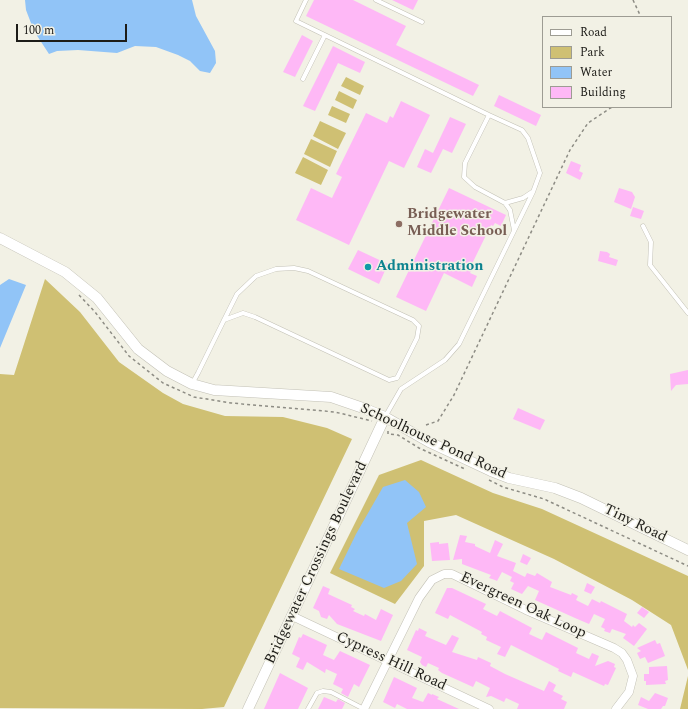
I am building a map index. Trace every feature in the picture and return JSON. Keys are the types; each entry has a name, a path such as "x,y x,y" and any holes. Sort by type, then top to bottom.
{"street":[{"name":"Schoolhouse Pond Road","path":"0,238 65,272 97,298 138,349 167,371 192,384 214,390 331,398 491,471 509,478 555,488 581,498"},
{"name":"Bridgewater Crossings Boulevard","path":"248,709 383,421"},
{"name":"Tiny Road","path":"581,498 688,550"},
{"name":"Evergreen Oak Loop","path":"364,709 410,612 425,588 437,576 452,574 526,610 614,648 622,653 631,668 632,681 629,692 616,709"},
{"name":"Cypress Hill Road","path":"292,616 479,707 489,709"}],"lane":[{"path":"306,0 296,21 522,130 528,138 540,173 459,344 445,360 401,389 383,421"},
{"path":"376,0 422,22"},
{"path":"303,79 325,35"},
{"path":"490,115 465,163 464,177 475,187 506,203 510,210 514,230"},
{"path":"506,203 523,198 532,192"},
{"path":"643,226 651,242 650,265 688,313"},
{"path":"192,384 224,320 237,294 256,276 276,269 294,268 315,274 413,320 419,326 416,338 397,378 389,380 255,317 243,313 224,320"},
{"path":"308,709 317,693 323,691 331,692 364,709"}],"path":[{"path":"633,0 641,16"},
{"path":"426,424 438,421 454,395 570,150 588,123 610,108"},
{"path":"76,292 95,312 128,356 163,383 194,397 231,403 335,412 374,421 383,421 388,434 398,435 419,448 468,471"},
{"path":"489,480 503,487 544,498 688,566"}],"green space":[{"path":"346,77 364,86 360,95 341,86"},
{"path":"339,91 357,100 353,109 335,100"},
{"path":"332,106 350,114 346,123 328,115"},
{"path":"320,121 346,133 338,149 313,136"},
{"path":"311,139 337,151 330,167 304,154"},
{"path":"303,157 328,170 321,185 295,173"},
{"path":"45,279 80,312 119,362 163,393 183,404 225,416 283,417 327,428 352,439 224,707 202,709 0,708 0,374 14,375"},
{"path":"421,460 493,493 542,509 688,576 688,670 671,625 632,600 554,559 456,515 424,521 424,566 395,604 330,573 379,475"},
{"path":"688,676 688,709 680,709"}],"water":[{"path":"25,0 192,0 196,16 215,51 216,63 210,73 200,71 190,61 156,47 135,46 117,53 78,50 57,51 49,54 34,31 26,10"},
{"path":"9,279 26,285 0,348 0,285"},
{"path":"405,480 419,492 426,507 407,523 417,564 401,581 384,588 339,569 356,534 383,487"}],"building":[{"path":"314,0 353,0 406,26 396,45 479,85 473,96 306,16"},
{"path":"392,0 418,0 413,10"},
{"path":"302,35 313,41 295,77 283,72"},
{"path":"333,46 365,62 360,73 338,63 315,111 303,106"},
{"path":"499,95 541,115 536,126 494,106"},
{"path":"401,101 430,115 404,168 389,161 349,245 296,220 311,188 332,198 342,177 336,174 366,113 387,123 390,116 393,118"},
{"path":"450,117 466,124 452,153 443,149 431,173 417,167 425,149 433,153"},
{"path":"571,161 581,165 579,171 583,173 580,180 566,173"},
{"path":"449,188 506,215 501,226 495,223 493,226 491,225 470,268 472,269 470,273 477,276 472,287 444,273 426,311 396,297"},
{"path":"619,188 632,192 635,197 631,209 614,202"},
{"path":"633,207 644,211 641,219 630,216"},
{"name":"Administration","path":"358,250 388,264 379,284 348,269"},
{"path":"600,251 607,252 610,254 609,257 618,260 616,266 598,261"},
{"path":"688,370 688,384 676,385 671,391 670,374"},
{"path":"518,408 545,420 540,430 513,419"},
{"path":"460,535 467,536 465,542 475,544 475,546 490,553 495,540 503,544 497,556 516,563 513,571 525,577 527,573 535,576 537,573 552,582 550,587 578,596 576,600 588,606 592,599 600,603 601,601 627,614 624,621 632,627 633,625 635,627 639,623 647,629 634,646 623,638 626,634 612,629 610,633 604,631 605,629 601,627 605,619 594,614 589,624 535,600 539,591 528,586 522,594 511,589 514,583 510,581 512,577 502,572 497,581 489,578 491,575 462,564 462,559 453,560"},
{"path":"439,542 439,544 448,543 450,560 432,561 430,543"},
{"path":"523,554 531,558 527,565 520,562"},
{"path":"587,583 595,587 591,594 584,591"},
{"path":"323,586 330,589 328,594 352,605 351,607 355,609 353,611 364,616 365,614 376,620 381,609 393,615 381,641 337,624 329,615 327,619 321,617 319,611 313,608"},
{"path":"447,588 452,588 486,604 483,609 497,616 500,611 532,628 529,634 542,640 546,632 578,648 576,653 589,659 592,653 599,656 595,666 608,661 615,664 614,667 616,668 608,685 605,684 604,686 573,672 571,677 558,671 559,669 511,645 505,657 497,654 501,647 486,640 487,637 481,634 482,632 450,615 448,619 435,613"},
{"path":"642,607 649,612 644,618 637,613"},
{"path":"419,628 427,632 425,636 446,645 452,635 459,638 452,652 477,660 478,657 491,663 490,666 505,674 544,691 549,681 556,685 553,691 563,696 561,699 567,702 564,709 517,709 519,704 506,698 504,702 491,696 486,697 490,688 476,681 473,687 442,673 438,670 439,668 428,663 426,667 422,665 420,662 422,657 407,650 416,630 418,631"},
{"path":"303,634 327,645 323,655 334,660 340,651 370,665 359,687 354,684 348,697 341,693 343,689 333,684 337,674 326,669 325,673 307,662 303,670 296,667 300,658 292,654 299,637 301,638"},
{"path":"655,640 657,644 660,643 665,656 648,663 645,657 640,659 637,653 641,651 637,648"},
{"path":"667,666 668,680 665,681 666,684 646,685 646,681 644,681 644,674 649,674 649,667"},
{"path":"280,673 308,688 298,709 264,709"},
{"path":"394,677 417,688 412,698 423,702 428,693 439,697 437,699 459,709 407,709 397,704 395,708 383,702"},
{"path":"655,693 668,698 665,706 661,709 648,709 638,705 641,697 649,701"},
{"path":"324,697 336,702 338,699 345,703 342,709 318,709"}],"place":[{"name":"Bridgewater Middle School","path":"399,224"},
{"name":"Administration","path":"368,267"}]}
